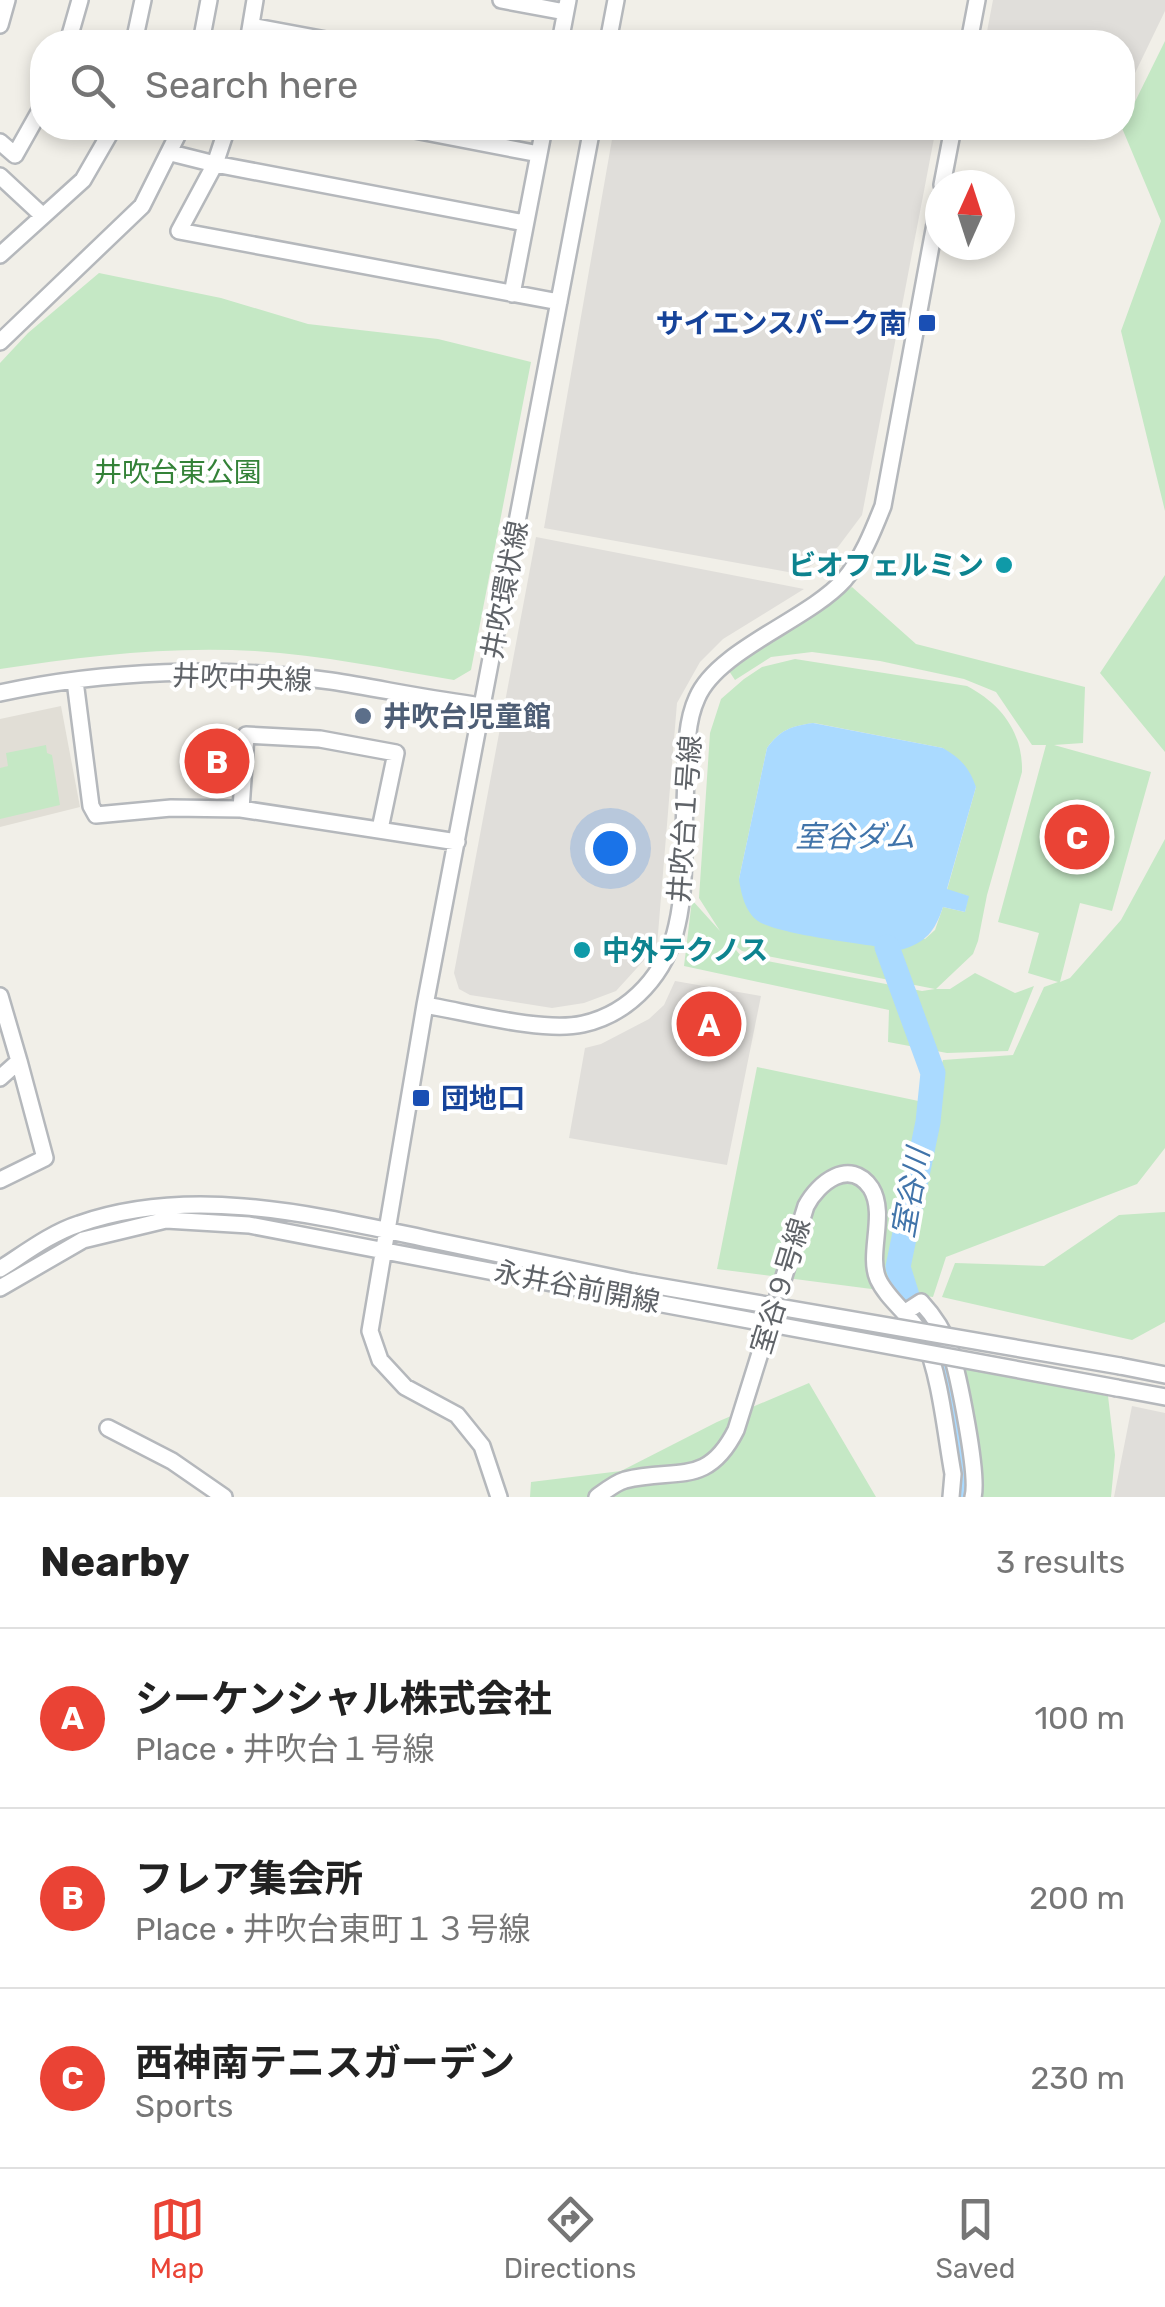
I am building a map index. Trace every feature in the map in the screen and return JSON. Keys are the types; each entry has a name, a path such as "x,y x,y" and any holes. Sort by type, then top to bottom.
{"street":[{"path":"0,24 7,0"},
{"path":"71,30 80,0"},
{"path":"137,30 143,0"},
{"path":"203,30 209,0"},
{"path":"250,30 256,0"},
{"path":"500,0 566,6"},
{"path":"610,30 616,0"},
{"path":"971,30 977,0"},
{"path":"0,142 15,155 30,128"},
{"path":"0,255 84,180 106,140"},
{"path":"0,342 142,206 176,140"},
{"path":"223,140 216,164 178,231 559,302"},
{"path":"466,140 538,154"},
{"path":"512,294 541,140"},
{"name":"井吹環状線","path":"499,1497 482,1446 457,1415 406,1387 380,1360 370,1331 425,1005 590,140"},
{"path":"945,170 951,140"},
{"path":"171,153 526,224"},
{"path":"0,176 43,216"},
{"name":"井吹台１号線","path":"425,1005 531,1023 582,1025 619,1010 644,989 669,955 678,920 689,736 696,698 715,672 844,580 870,539 883,506 928,260"},
{"name":"井吹中央線","path":"0,693 75,681 231,674 329,681 483,706"},
{"path":"75,681 91,806 96,815 172,808 241,809 457,842"},
{"path":"241,809 246,735 320,740 396,753 380,829"},
{"path":"0,996 44,1158 0,1180"},
{"path":"0,1078 19,1061"},
{"name":"室谷９号線","path":"596,1497 622,1481 706,1466 723,1456 736,1430 806,1206 816,1188 836,1175 854,1176 870,1185 877,1203 877,1277 924,1339 954,1474 951,1496"},
{"name":"永井谷前開線","path":"0,1269 78,1224 144,1208 222,1205 386,1230 632,1290 1165,1397"},
{"name":"永井谷前開線","path":"0,1288 83,1240 166,1220 249,1224 382,1251 1165,1375"},
{"path":"904,1313 921,1302 934,1317 950,1349 973,1462 973,1497"},
{"path":"108,1428 172,1461 224,1497"}],"shaded area":[{"path":"993,0 1165,0 1165,11 1135,73 1135,30 987,30"},
{"name":"ビオフェルミン","path":"612,140 934,140 862,515 838,547 799,574 544,528"},
{"path":"536,537 804,589 723,639 700,662 677,703 657,946 616,991 584,1003 552,1008 470,995 459,989 454,973"},
{"path":"61,706 80,807 0,827 0,719"},
{"path":"675,981 761,996 727,1165 569,1138 585,1048 649,1019 664,1005"},
{"path":"1132,1406 1165,1413 1165,1497 1114,1497"}],"green space":[{"path":"1165,41 1165,511 1121,331 1161,221 1127,140 1135,140 1135,102"},
{"name":"井吹台東公園","path":"99,273 221,298 308,324 438,339 531,362 471,670 454,680 305,656 223,650 127,653 0,669 0,363 28,333"},
{"path":"1165,575 1165,752 1100,673"},
{"path":"852,587 916,644 1085,687 1083,743 1054,745 1151,772 1112,911 1080,903 1060,982 1070,978 1121,920 1165,839 1165,1148 1137,1184 946,1257 933,1297 717,1269 757,1067 928,1103 943,1060 1013,1055 1044,987 1058,982 1028,973 1039,933 998,922 1046,745 1032,745 996,692 964,679 880,661 812,652 771,657 735,680 727,668"},
{"path":"795,659 967,686 990,701 1008,721 1019,744 1022,772 978,941 973,954 936,989 950,989 975,973 1015,993 1034,986 1008,1051 947,1053 888,1042 889,1010 684,966 692,900 720,931 699,898 710,733 721,699 762,667","holes":["814,723 943,748 976,787 947,890 968,896 965,912 943,907 935,930 925,939 739,879 767,748 787,730","727,939 742,951 935,989 922,991 741,956"]},
{"path":"46,745 47,753 52,755 60,805 0,819 0,768 8,766 6,753"},
{"path":"1165,1212 1165,1322 1132,1340 942,1297 955,1263 1044,1266 1119,1215"},
{"path":"959,1367 1108,1396 1115,1455 1111,1497 980,1497 984,1487"},
{"path":"809,1383 876,1497 530,1497 531,1482 621,1471 717,1422"}],"water":[{"name":"室谷ダム","path":"813,723 943,748 964,764 973,780 976,787 947,889 969,896 965,912 943,907 937,923 917,944 900,950 785,931 758,921 744,902 739,879 767,748 787,730"}],"waterway":[{"name":"室谷川","path":"887,947 933,1073 928,1122 898,1267 908,1299 922,1317 948,1393 958,1436 963,1497"}],"place":[{"name":"サイエンスパーク南","path":"927,323"},
{"name":"ビオフェルミン","path":"1004,565"},
{"name":"井吹台児童館","path":"363,716"},
{"name":"フレア集会所","path":"217,761"},
{"name":"西神南テニスガーデン","path":"1077,837"},
{"name":"中外テクノス","path":"582,950"},
{"name":"シーケンシャル株式会社","path":"709,1024"},
{"name":"団地口","path":"421,1098"}]}
